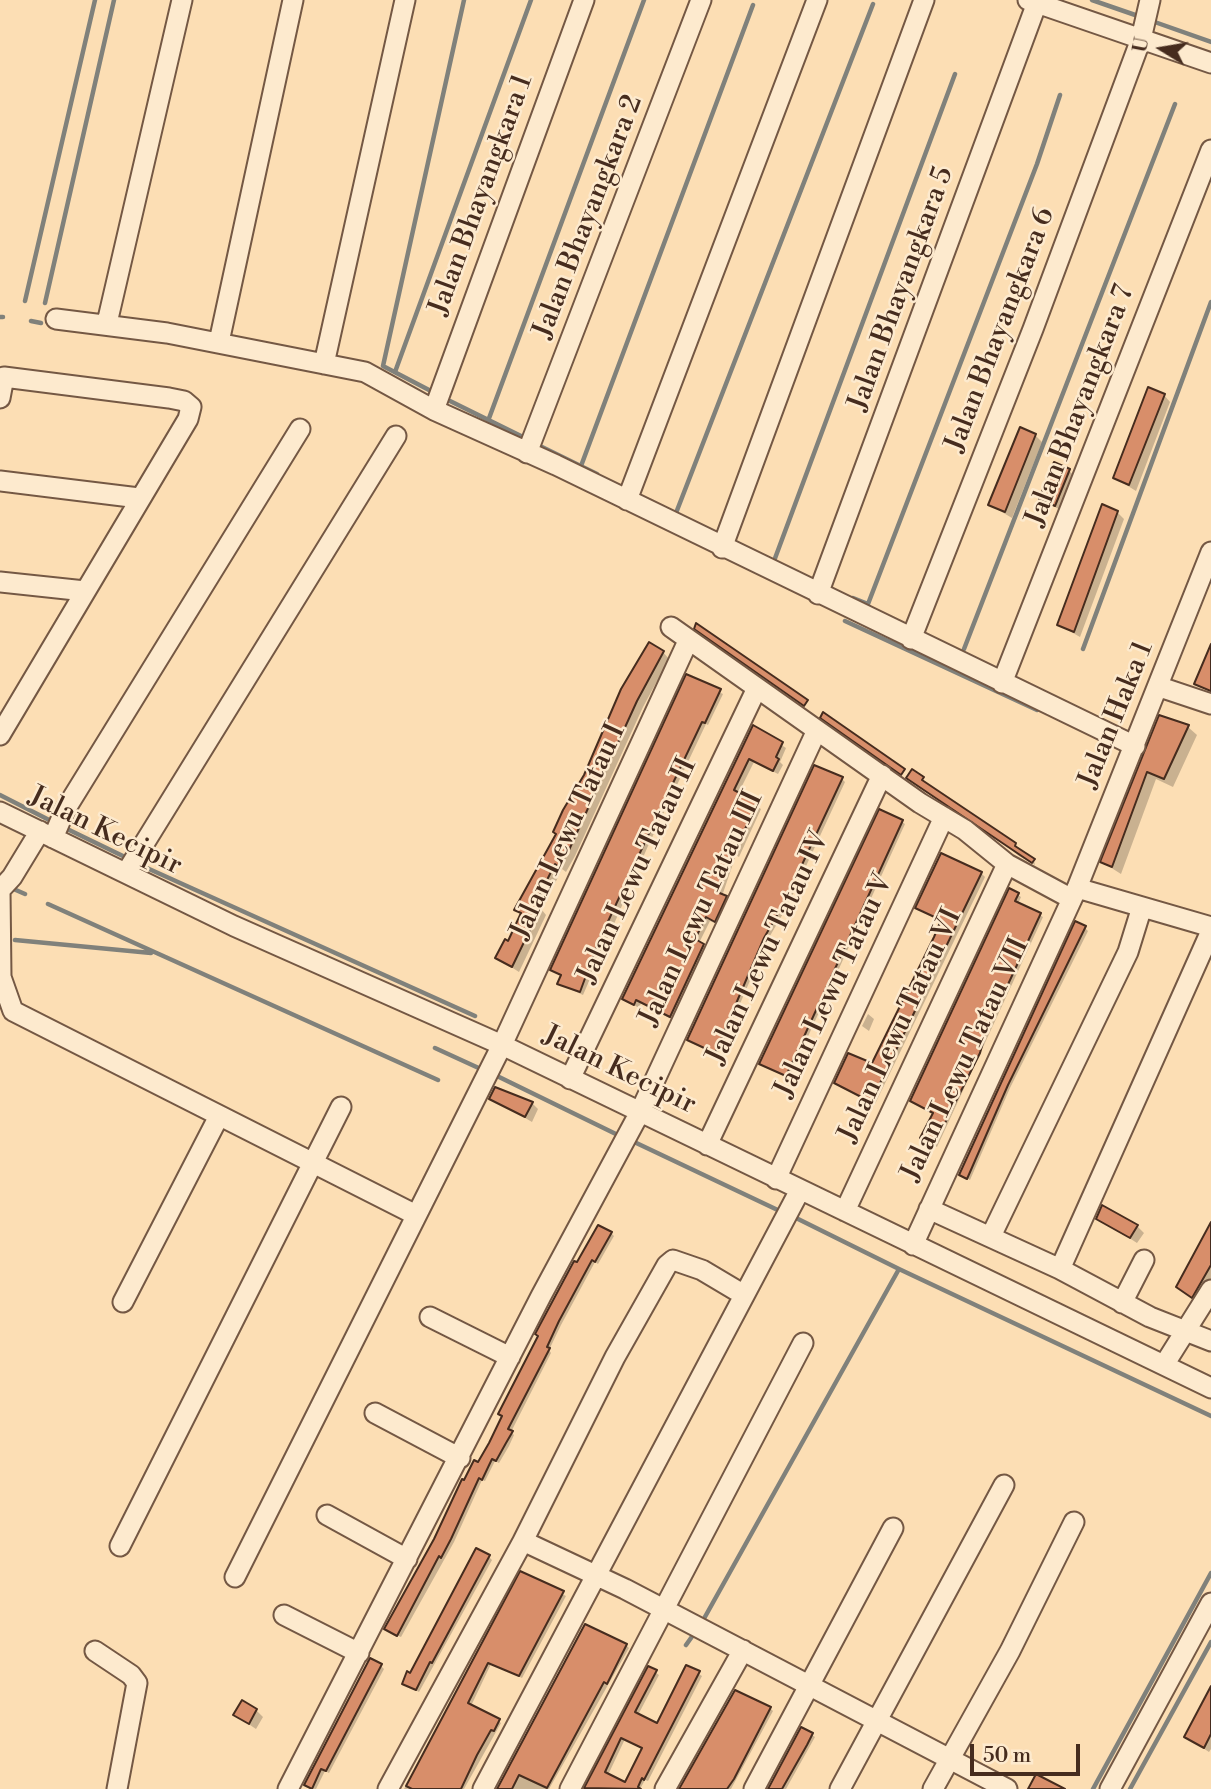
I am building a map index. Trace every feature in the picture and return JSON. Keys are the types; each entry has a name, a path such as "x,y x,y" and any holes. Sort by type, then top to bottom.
{"street":[{"path":"107,323 182,0"},
{"path":"219,342 293,0"},
{"path":"324,364 405,0"},
{"name":"Jalan Bhayangkara 1","path":"434,410 584,0"},
{"name":"Jalan Bhayangkara 2","path":"527,453 701,0"},
{"path":"627,500 817,0"},
{"path":"722,548 924,0"},
{"name":"Jalan Bhayangkara 6","path":"911,639 1033,329 1141,39 1150,0"},
{"path":"1035,1 1211,63"},
{"name":"Jalan Bhayangkara 5","path":"818,594 1035,1"},
{"name":"Jalan Bhayangkara 7","path":"1002,682 1211,150"},
{"path":"56,319 107,323 219,342 379,378 434,410 627,500 1135,746"},
{"path":"0,398 4,377 184,401 191,407 188,419 0,735"},
{"path":"300,429 54,826 0,890 1,977 13,1012 416,1215"},
{"path":"131,863 396,436"},
{"path":"0,481 139,498"},
{"name":"Jalan Haka 1","path":"1074,893 1160,687 1211,552"},
{"path":"0,582 85,591"},
{"path":"671,628 944,817 1007,864 1074,893 1211,929 1060,1269"},
{"name":"Jalan Lewu Tatau I","path":"235,1577 502,1045 688,641"},
{"path":"1160,687 1211,704"},
{"name":"Jalan Lewu Tatau II","path":"570,1079 757,688"},
{"name":"Jalan Lewu Tatau III","path":"288,1789 510,1357 640,1112 817,730"},
{"name":"Jalan Lewu Tatau IV","path":"707,1145 882,775"},
{"name":"Jalan Kecipir","path":"0,812 54,826 131,863 234,926 502,1045 776,1179 793,1204 845,1211 1211,1388"},
{"name":"Jalan Lewu Tatau V","path":"776,1179 944,817"},
{"name":"Jalan Lewu Tatau VI","path":"845,1211 1007,864"},
{"name":"Jalan Lewu Tatau VII","path":"913,1245 1074,893"},
{"path":"991,1236 1128,952 1141,910"},
{"path":"120,1546 341,1107"},
{"path":"123,1302 219,1116"},
{"path":"483,1789 793,1204"},
{"path":"929,1209 1060,1269 1122,1303 1184,1332 1211,1341"},
{"path":"388,1789 523,1541 615,1357 667,1265 673,1260 681,1261 744,1295"},
{"path":"1122,1303 1144,1260"},
{"path":"1164,1365 1211,1290"},
{"path":"430,1317 510,1357"},
{"path":"570,1789 683,1620 803,1343"},
{"path":"375,1413 460,1458"},
{"path":"839,1789 1004,1485"},
{"path":"327,1515 407,1559"},
{"path":"933,1789 1010,1651 1074,1522"},
{"path":"754,1789 811,1687 893,1528"},
{"path":"523,1541 597,1575 1007,1789"},
{"path":"1110,1789 1211,1603"},
{"path":"284,1615 359,1653"},
{"path":"94,1650 131,1675 137,1683 117,1789"},
{"path":"666,1789 743,1650"}],"building":[{"path":"1148,387 1165,394 1129,485 1113,478"},
{"path":"1020,427 1036,434 1005,512 988,505"},
{"path":"1054,462 1070,469 1055,506 1039,499"},
{"path":"1102,504 1118,511 1074,632 1057,625"},
{"path":"696,623 808,700 804,706 694,629"},
{"path":"649,642 664,651 637,701 569,850 559,867 555,864 535,904 541,907 512,967 495,958 505,939 508,941 521,913 514,910 556,834 553,832 584,775 621,689"},
{"path":"1211,644 1211,691 1194,684"},
{"path":"686,674 721,689 705,723 702,722 598,943 580,992 557,984 561,975 550,970"},
{"path":"823,712 905,769 901,775 820,718"},
{"path":"1159,715 1189,725 1164,779 1147,772 1112,867 1100,862"},
{"path":"753,725 783,742 773,771 749,759 734,790 758,803 720,879 723,880 717,892 727,896 715,922 706,917 695,939 704,944 670,1017 636,1000 634,1005 622,999"},
{"path":"814,765 843,777 785,901 764,938 715,1053 687,1040"},
{"path":"912,769 924,777 922,780 1016,843 1015,846 1035,859 1032,863 906,778"},
{"path":"879,809 903,820 786,1076 759,1064"},
{"path":"941,853 982,872 871,1102 834,1083 848,1053 872,1063 934,937 941,920 915,908"},
{"path":"1009,888 1019,893 1015,901 1041,913 986,1032 980,1053 934,1145 920,1138 933,1113 910,1101"},
{"path":"1075,921 1086,926 1008,1085 967,1179 959,1175"},
{"path":"495,1087 533,1102 525,1117 489,1099"},
{"path":"1102,1205 1138,1225 1130,1238 1096,1219"},
{"path":"1211,1222 1211,1265 1192,1298 1176,1287"},
{"path":"598,1225 612,1232 595,1262 592,1260 559,1321 547,1347 550,1348 508,1429 513,1431 496,1461 492,1459 482,1480 479,1478 451,1539 441,1558 439,1556 397,1636 384,1629 434,1539 462,1479 464,1480 474,1460 478,1462 489,1443 502,1416 498,1414 538,1336 535,1334 574,1261 577,1262"},
{"path":"476,1548 490,1555 432,1663 430,1662 416,1690 402,1684 407,1671 410,1673"},
{"path":"520,1571 564,1591 519,1676 488,1663 468,1703 500,1719 494,1731 491,1730 461,1789 412,1789 406,1786"},
{"path":"585,1624 627,1644 607,1684 604,1682 547,1788 519,1775 512,1789 497,1789"},
{"path":"370,1658 382,1664 326,1771 321,1769 312,1789 304,1785"},
{"path":"686,1665 700,1671 644,1780 642,1778 638,1787 641,1789 584,1788 648,1666 657,1670 635,1712 657,1723","holes":["621,1738 642,1748 625,1782 605,1772"]},
{"path":"1211,1686 1211,1734 1204,1748 1184,1737"},
{"path":"735,1690 771,1707 734,1779 727,1789 679,1789"},
{"path":"242,1700 257,1709 249,1724 233,1715"},
{"path":"801,1727 813,1733 807,1745 782,1789 768,1789"},
{"path":"1036,1774 1065,1789 1028,1789"}],"waterway":[{"path":"25,301 95,0"},
{"path":"45,303 114,0"},
{"path":"429,390 383,366 464,0"},
{"path":"395,372 531,0"},
{"path":"488,421 644,0"},
{"path":"1092,0 1141,17"},
{"path":"676,513 873,4"},
{"path":"581,466 753,5"},
{"path":"1149,20 1211,42"},
{"path":"774,561 955,74"},
{"path":"853,598 868,604 1037,164 1060,95"},
{"path":"964,649 1175,104"},
{"path":"1083,649 1211,302"},
{"path":"31,321 41,323"},
{"path":"450,401 521,436"},
{"path":"542,447 597,474"},
{"path":"845,621 1037,710"},
{"path":"0,795 55,823"},
{"path":"63,827 127,858"},
{"path":"138,864 475,1016"},
{"path":"9,887 25,894"},
{"path":"48,904 438,1080"},
{"path":"15,940 151,953"},
{"path":"435,1048 483,1070"},
{"path":"495,1075 622,1137"},
{"path":"630,1140 784,1213"},
{"path":"701,1624 899,1269 792,1216"},
{"path":"899,1269 1211,1416"},
{"path":"1093,1789 1211,1573"},
{"path":"686,1645 696,1631"},
{"path":"1130,1789 1211,1642"}]}
